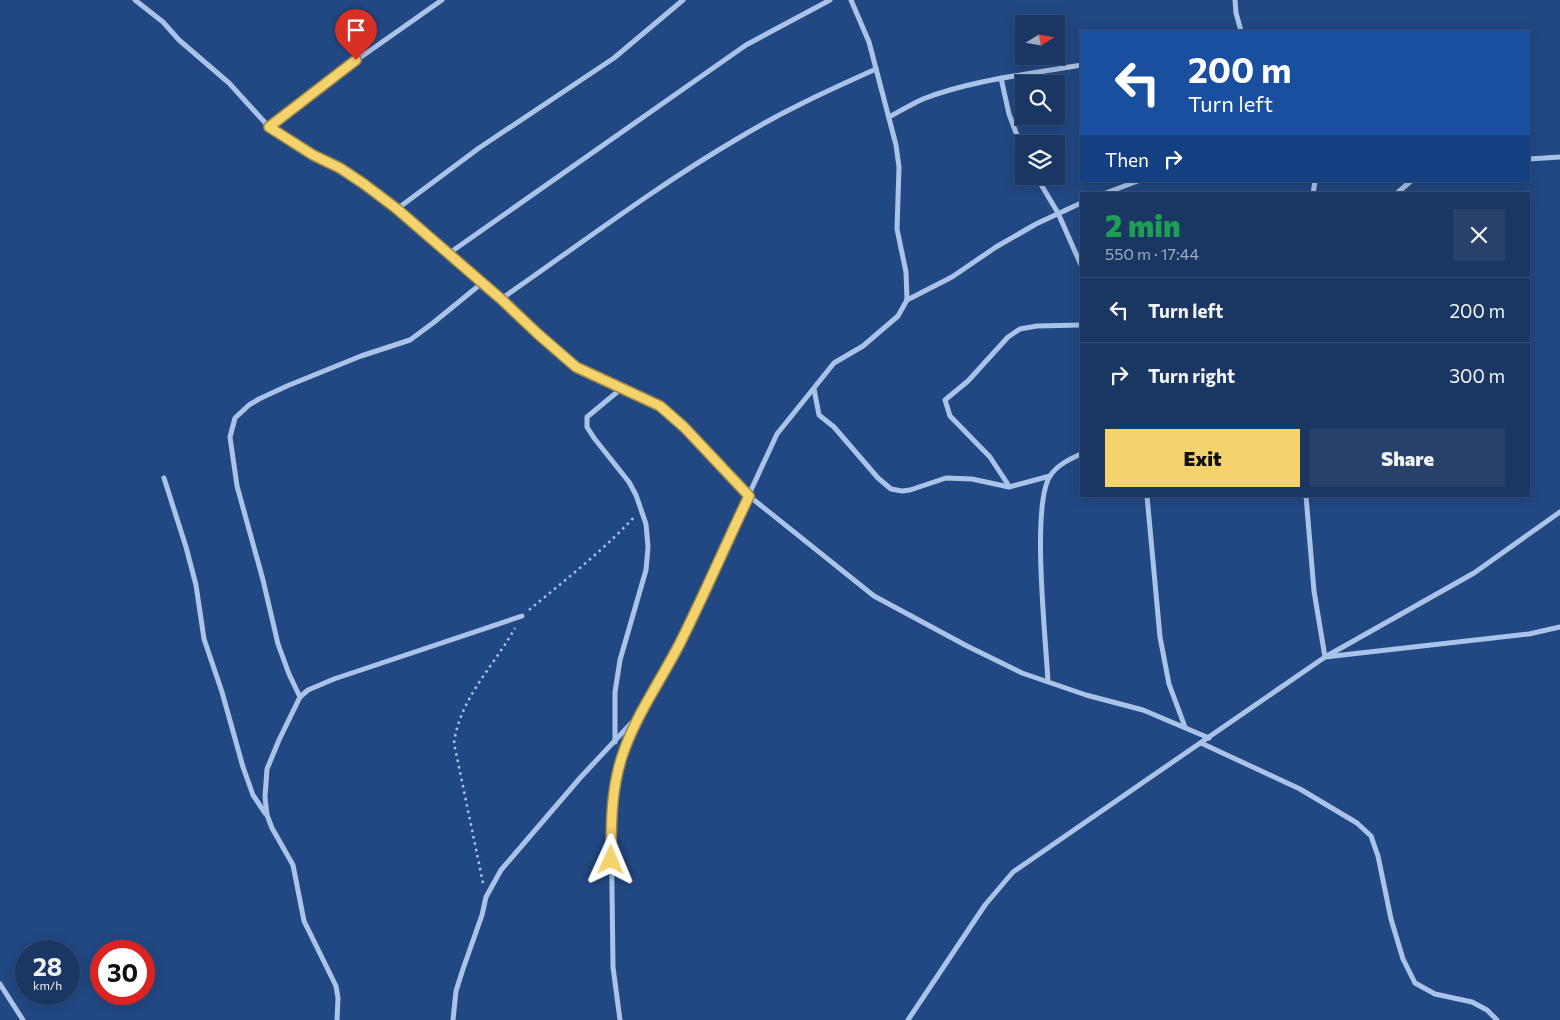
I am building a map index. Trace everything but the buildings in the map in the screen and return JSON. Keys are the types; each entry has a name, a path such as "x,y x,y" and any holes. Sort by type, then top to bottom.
{"street":[{"path":"135,0 229,83 269,127 313,155 340,168 397,209 482,282 576,367 660,406 672,416 749,496 874,596 1022,673 1086,695 1143,710 1209,738"},
{"path":"269,127 341,71 442,0"},
{"path":"397,209 486,143 614,58 683,0"},
{"path":"448,254 746,46 830,0"},
{"path":"620,1020 613,967 611,812 624,749 640,714 681,641 777,434 834,363 863,346 898,316 907,300 906,272 897,229 899,167 889,117 869,42 851,0"},
{"path":"1236,0 1236,13 1241,30"},
{"path":"889,117 924,99 1001,78 1080,66"},
{"path":"501,299 666,183 736,139 799,105 876,69"},
{"path":"1001,78 1009,114 1017,135"},
{"path":"1530,159 1560,157"},
{"path":"1108,192 1135,182"},
{"path":"1398,192 1410,182"},
{"path":"1041,185 1058,213 1080,263"},
{"path":"907,300 952,277 996,247 1058,213 1080,203"},
{"path":"300,697 278,644 263,580 237,486 230,437 235,418 249,404 273,392 339,364 410,340 429,327 482,282"},
{"path":"1009,487 990,457 950,416 945,400 968,381 1008,337 1020,329 1037,326 1080,324"},
{"path":"614,742 615,692 620,660 646,570 648,547 646,524 642,509 629,482 587,427 587,417 622,388"},
{"path":"814,389 819,415 834,427 878,478 891,489 902,492 946,478 972,479 1009,487 1050,476"},
{"path":"1048,682 1042,579 1041,527 1044,491 1050,476 1055,470 1068,459 1080,454"},
{"path":"164,478 196,585 204,639 222,692 243,767 254,795 292,862 304,921 336,986 338,998 337,1020"},
{"path":"1147,497 1160,637 1168,684 1185,727"},
{"path":"1306,497 1314,591 1325,657"},
{"path":"908,1020 986,904 1013,872 1325,657 1474,573 1560,512"},
{"path":"267,815 265,797 267,769 300,697 308,690 334,679 522,616"},
{"path":"1325,657 1529,634 1560,626"},
{"path":"452,1020 456,991 482,915 486,896 501,870 640,714"},
{"path":"1201,743 1300,789 1357,823 1371,836 1378,856 1393,927 1402,958 1415,983 1435,994 1472,1002 1487,1010 1497,1020"},
{"path":"0,984 24,1020"}],"path":[{"path":"486,896 457,762 454,743 456,728 473,691 508,641 522,616 566,581 642,509"}],"route":[{"path":"356,60 269,127 313,155 340,168 397,209 576,367 660,406 684,427 749,496 681,641 640,714 624,749 611,812 611,860"}]}
